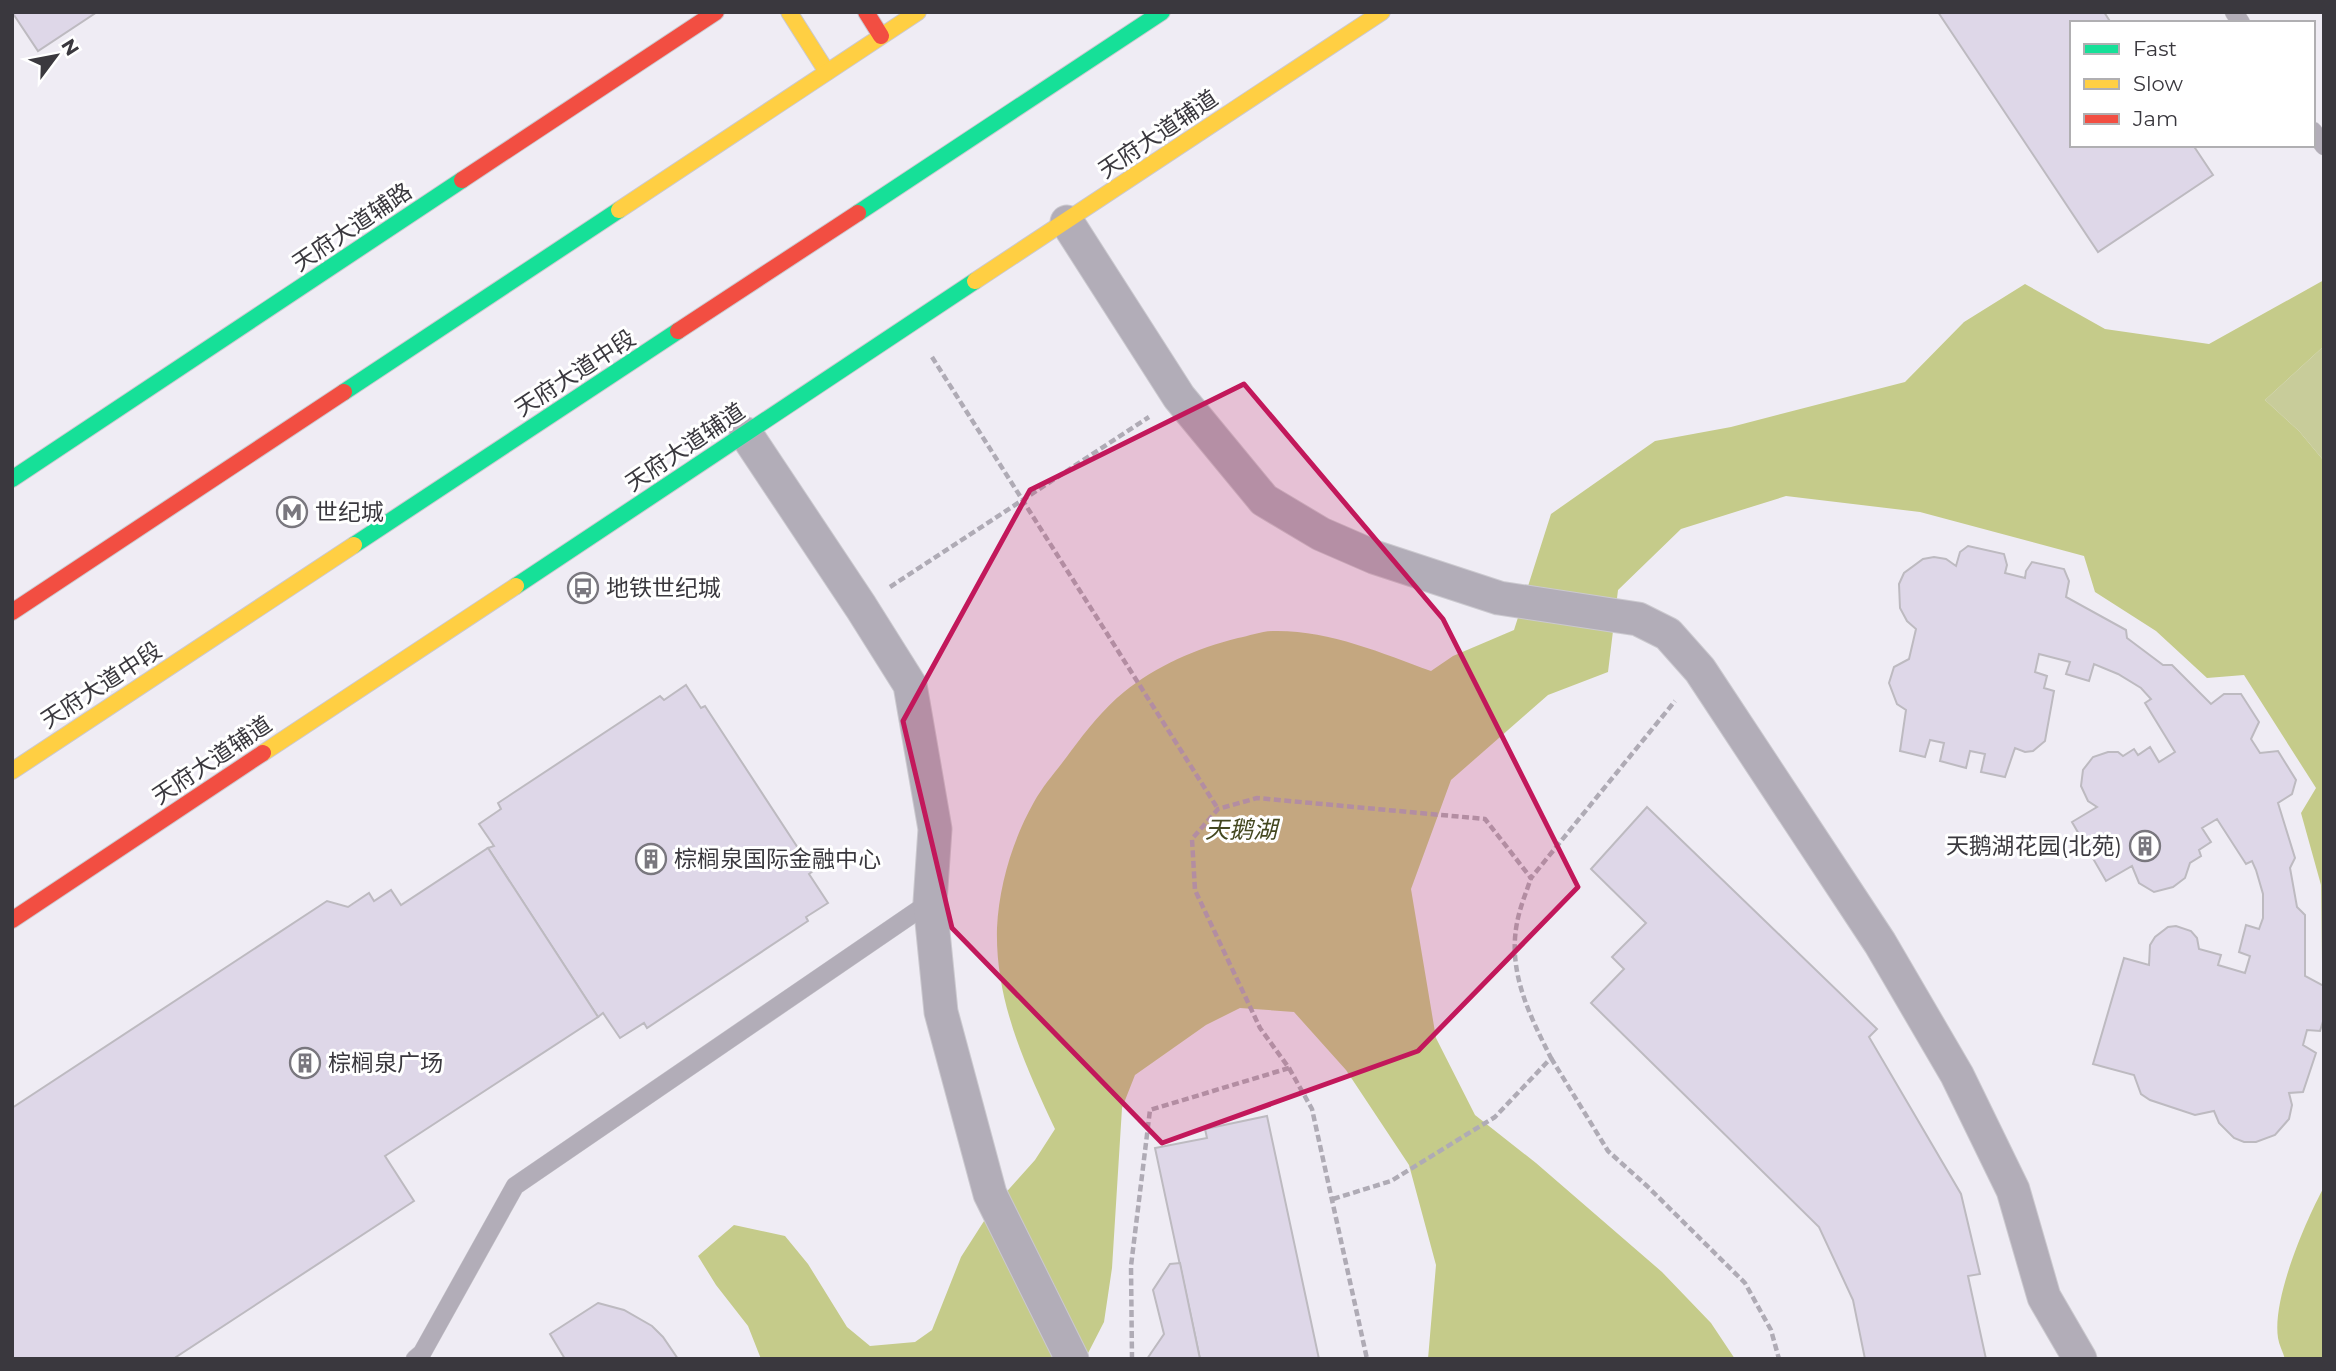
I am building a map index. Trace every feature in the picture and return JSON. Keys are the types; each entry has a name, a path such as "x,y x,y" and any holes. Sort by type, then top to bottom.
{"street":[{"name":"天府大道辅路","path":"12,479 716,12"},
{"path":"789,12 827,72"},
{"path":"866,12 881,36"},
{"path":"12,612 918,12"},
{"name":"天府大道中段","path":"12,771 1162,12"},
{"name":"天府大道辅道","path":"12,920 1382,12"},
{"path":"1067,222 1179,397 1264,500 1321,534 1374,557 1499,598 1638,620 1668,634 1700,670 1880,943 1957,1074 2013,1190 2044,1297 2080,1359"},
{"path":"746,434 910,685 935,829 930,902 941,1012 990,1194 1072,1359"}],"lane":[{"path":"415,1359 422,1353 515,1186 930,902"}],"path":[{"path":"911,325 1218,808"},
{"path":"861,607 1179,397"},
{"path":"1700,670 1531,878 1518,916 1514,962 1526,1009 1551,1058 1608,1151 1745,1283 1771,1330 1779,1359"},
{"path":"1367,1359 1312,1108 1289,1068 1260,1028 1195,890 1192,839 1218,808 1257,798 1485,819 1531,878"},
{"path":"1333,1199 1391,1181 1496,1117 1551,1058"},
{"path":"1132,1359 1131,1265 1150,1110 1289,1068"}],"highlighted area":[{"path":"1244,384 1443,619 1578,887 1418,1051 1162,1143 952,928 903,721 1030,490"}],"shaded area":[{"path":"2324,346 2324,461 2299,431 2265,400"}],"water":[{"name":"天鹅湖","path":"2324,280 2324,346 2265,400 2299,431 2324,461 2324,965 2321,885 2301,813 2316,788 2244,675 2207,678 2156,631 2095,592 2084,556 1920,512 1786,496 1681,529 1618,590 1608,672 1548,695 1451,780 1411,889 1436,1038 1475,1115 1536,1163 1662,1272 1711,1323 1735,1359 1428,1359 1436,1265 1409,1165 1346,1070 1294,1012 1240,1008 1206,1025 1135,1075 1122,1108 1112,1268 1104,1322 1085,1359 761,1359 748,1326 716,1285 698,1256 734,1225 785,1236 808,1264 847,1327 870,1346 915,1342 932,1330 961,1257 993,1207 1035,1160 1055,1129 1023,1057 1001,981 997,928 1001,895 1014,847 1038,795 1096,720 1136,683 1163,666 1207,647 1274,631 1335,638 1431,671 1453,656 1514,630 1551,514 1655,441 1731,427 1905,382 1964,322 2025,284 2105,329 2209,344"},
{"path":"2324,1187 2324,1359 2285,1359 2278,1338 2280,1303 2292,1261"}],"building":[{"path":"12,12 97,12 38,51"},
{"path":"1938,12 2104,12 2110,21 2070,21 2070,147 2194,147 2213,175 2098,252"},
{"name":"天鹅湖花园(北苑)","path":"1968,546 2004,554 2007,565 2005,573 2025,578 2032,562 2064,569 2069,581 2066,597 2126,630 2127,638 2163,665 2172,665 2211,704 2224,694 2241,694 2259,722 2251,739 2260,753 2278,751 2296,780 2292,794 2278,803 2295,858 2290,868 2297,907 2305,915 2305,976 2324,986 2324,1018 2320,1031 2307,1030 2303,1045 2316,1053 2303,1092 2289,1093 2292,1105 2289,1119 2275,1135 2256,1142 2244,1142 2234,1138 2219,1123 2214,1111 2195,1115 2150,1100 2141,1094 2134,1075 2093,1064 2124,958 2149,965 2150,945 2155,937 2168,927 2176,926 2191,931 2197,938 2199,949 2221,955 2218,965 2245,973 2250,956 2239,952 2246,925 2259,929 2263,918 2263,894 2252,861 2246,864 2217,819 2202,828 2211,842 2199,850 2201,856 2190,863 2185,878 2173,887 2154,892 2139,883 2132,866 2106,881 2072,822 2097,807 2088,801 2081,786 2083,770 2093,757 2108,752 2118,752 2123,756 2134,749 2138,755 2150,747 2159,762 2175,752 2145,703 2151,699 2141,688 2094,664 2089,681 2066,674 2070,662 2039,654 2035,672 2047,676 2044,688 2054,691 2045,741 2033,751 2025,752 2015,748 2005,777 1981,772 1985,754 1970,751 1966,768 1940,761 1944,743 1930,740 1925,757 1900,751 1906,710 1897,704 1889,683 1894,667 1909,659 1916,629 1907,621 1900,608 1899,584 1904,573 1923,559 1946,559 1956,566 1960,552"},
{"name":"棕榈泉国际金融中心","path":"686,685 701,708 705,706 813,871 809,874 828,903 806,917 808,921 647,1028 644,1023 620,1038 603,1013 598,1017 488,848 494,846 479,824 501,809 498,803 660,696 664,700"},
{"path":"1647,807 1877,1029 1869,1037 1961,1194 1980,1274 1968,1276 1986,1359 1865,1359 1853,1300 1819,1227 1591,1003 1624,969 1612,957 1646,923 1591,869"},
{"name":"棕榈泉广场","path":"488,848 598,1017 385,1156 414,1201 173,1359 12,1359 12,1108 327,901 348,907 369,893 374,901 391,890 401,905"},
{"path":"1267,1116 1319,1359 1200,1359 1155,1148 1207,1138 1205,1129"},
{"path":"1180,1263 1200,1359 1147,1359 1164,1334 1153,1290 1170,1264"},
{"path":"598,1303 624,1310 652,1326 678,1359 565,1359 550,1334"}],"traffic: fast":[{"path":"858,213 1162,12"},
{"path":"12,479 462,180"},
{"path":"344,392 619,210"},
{"path":"516,586 975,281"},
{"path":"354,545 678,331"}],"traffic: slow":[{"path":"789,12 827,72"},
{"path":"619,210 918,12"},
{"path":"975,281 1382,12"},
{"path":"12,771 354,545"},
{"path":"263,753 516,586"}],"traffic: jam":[{"path":"462,180 716,12"},
{"path":"866,12 881,36"},
{"path":"678,331 858,213"},
{"path":"12,612 344,392"},
{"path":"12,920 263,753"}],"place":[{"name":"世纪城","path":"292,512"},
{"name":"地铁世纪城","path":"583,588"},
{"name":"天鹅湖花园(北苑)","path":"2145,846"},
{"name":"棕榈泉国际金融中心","path":"651,859"},
{"name":"棕榈泉广场","path":"305,1063"}]}
